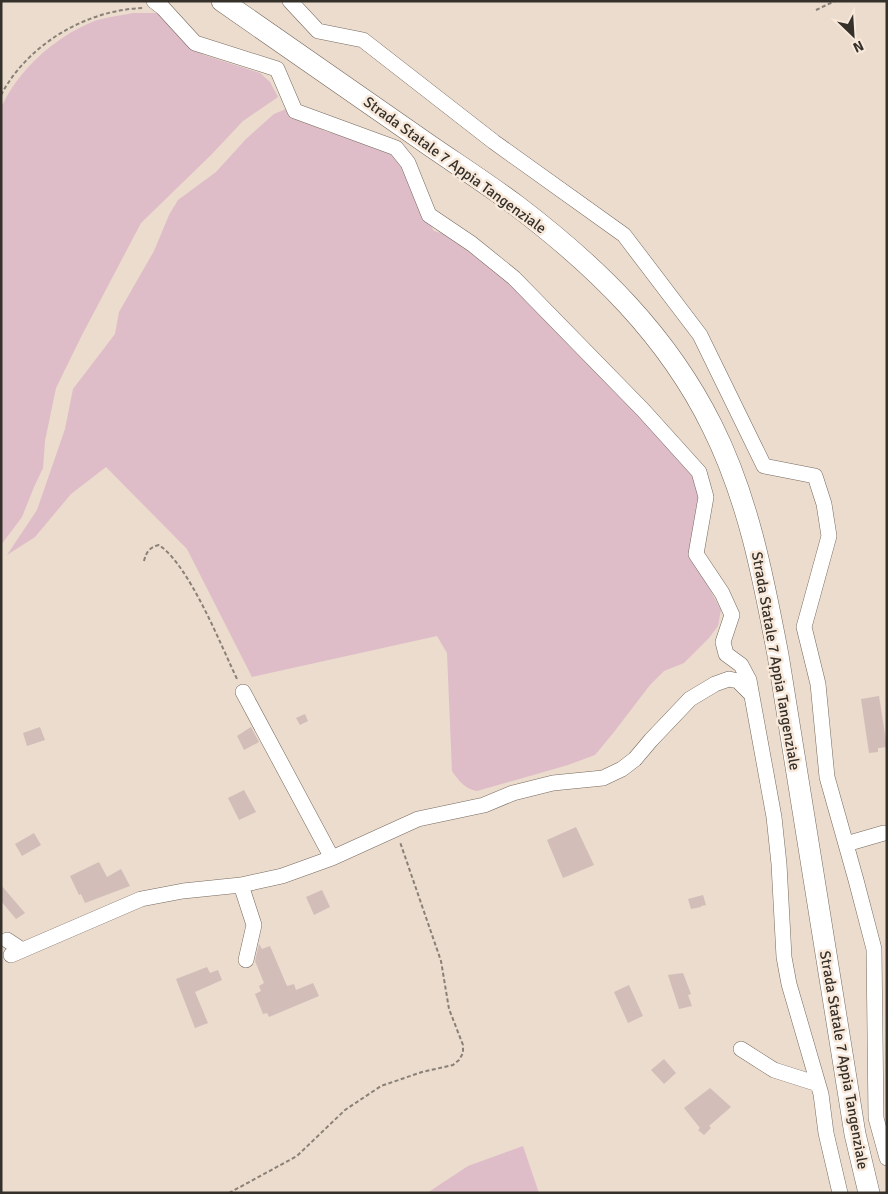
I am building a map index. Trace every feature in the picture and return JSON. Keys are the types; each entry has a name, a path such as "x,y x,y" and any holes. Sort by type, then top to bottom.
{"highway":[{"name":"Strada Statale 7 Appia Tangenziale","path":"222,1 517,206 579,257 645,323 688,384 712,426 732,471 749,522 764,581 778,654 855,1134 869,1193"}],"street":[{"path":"290,1 318,31 364,40 494,142 624,235 700,335 764,466 815,476 824,504 829,536 804,627 818,684 828,753 827,777 874,949 876,1118 887,1158"},
{"path":"158,4 195,43 277,69 295,111 396,148 408,163 429,215 472,244 514,278 644,410 699,472 706,497 696,554 722,593 732,615 723,642 726,654 741,665 749,680 774,817 779,864 777,955 790,984 821,1094 826,1133 840,1193"},
{"path":"7,940 17,952 141,899 184,891 241,885 282,876 323,864 418,819 484,805 513,793 552,783 603,778 622,769 635,759 690,699 715,684 729,679 738,681 752,695"},
{"path":"243,692 323,864"},
{"path":"846,844 884,833"},
{"path":"241,885 254,925 246,960"},
{"path":"741,1049 774,1070 818,1084"}],"path":[{"path":"816,10 835,1"},
{"path":"1,95 18,71 37,52 55,37 73,26 92,17 158,4"},
{"path":"144,561 146,553 152,546 159,546 166,550 174,559 205,612 243,692"},
{"path":"229,1193 296,1156 345,1110 381,1086 422,1072 452,1065 460,1060 463,1053 463,1045 449,1008 441,961 400,842 400,827"}],"shaded area":[{"path":"133,13 158,13 204,55 260,73 270,82 278,97 243,121 141,223 56,388 45,441 43,468 22,517 1,545 1,108 8,94 27,68 51,46 92,22"},
{"path":"286,109 327,132 352,137 400,157 434,231 449,235 495,265 676,453 696,480 701,493 694,546 708,586 721,610 718,626 684,663 664,671 650,685 595,755 568,765 477,791 466,786 452,771 447,653 437,636 252,677 187,549 106,467 71,494 35,537 7,555 37,510 65,429 73,389 115,334 119,312 154,251 169,215 178,200 216,172 246,139 274,114"},
{"path":"523,1146 539,1193 427,1193 468,1166"}],"building":[{"path":"879,696 887,747 878,748 878,752 869,753 861,699"},
{"path":"305,714 308,721 300,725 296,718"},
{"path":"40,727 45,740 27,746 23,733"},
{"path":"251,727 259,742 244,750 237,736"},
{"path":"244,790 256,812 239,820 228,798"},
{"path":"576,827 594,865 563,878 547,840"},
{"path":"34,833 41,845 22,856 15,844"},
{"path":"99,862 107,877 121,869 130,886 85,903 70,876"},
{"path":"1,885 25,913 16,919 1,901"},
{"path":"322,890 330,907 314,915 306,897"},
{"path":"703,895 706,905 691,909 688,899"},
{"path":"259,944 262,949 270,946 287,986 294,984 296,990 313,983 319,996 269,1017 267,1013 263,1014 255,994 261,991 259,986 264,983 255,961"},
{"path":"207,967 210,973 218,970 222,980 195,992 208,1023 195,1028 176,979"},
{"path":"683,973 691,994 688,995 692,1006 679,1009 668,975"},
{"path":"629,985 643,1016 628,1023 614,992"},
{"path":"664,1059 676,1073 664,1084 651,1070"},
{"path":"710,1088 731,1107 709,1126 711,1128 704,1135 698,1130 700,1128 684,1108"}]}
